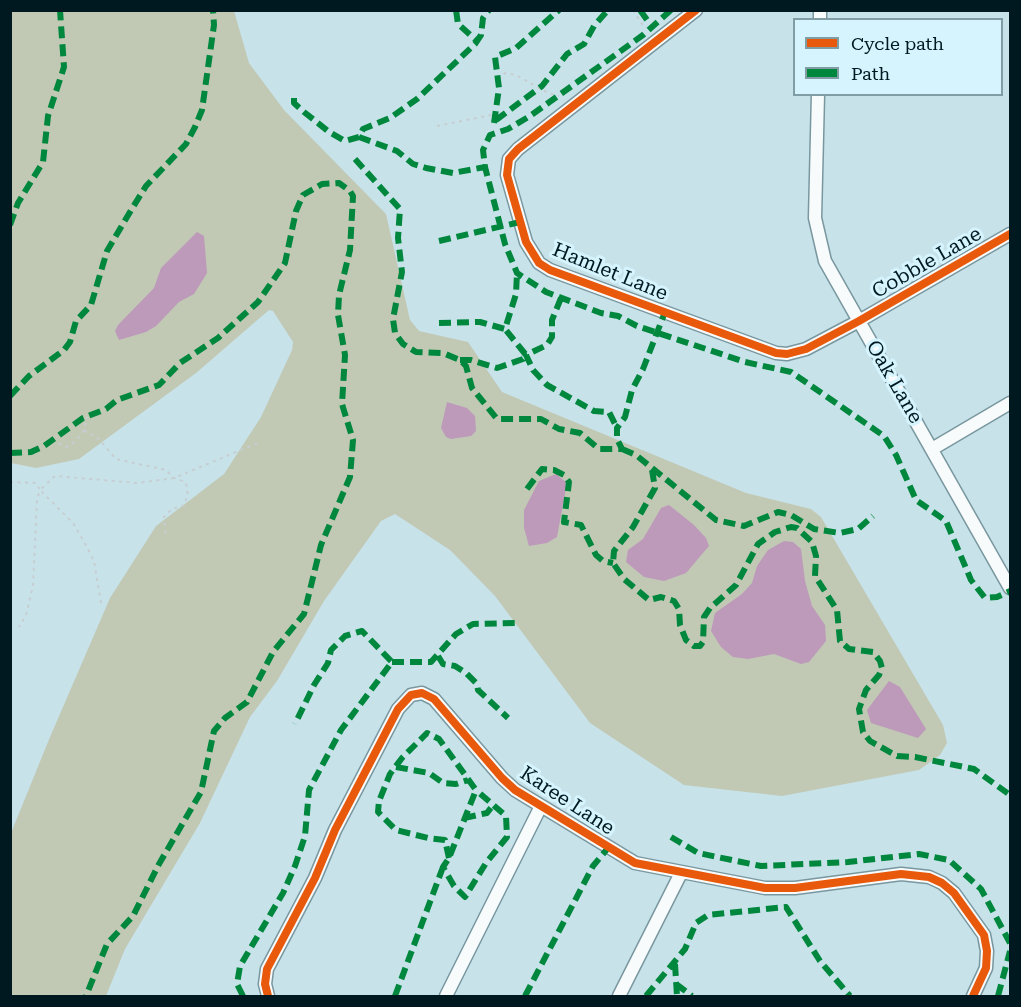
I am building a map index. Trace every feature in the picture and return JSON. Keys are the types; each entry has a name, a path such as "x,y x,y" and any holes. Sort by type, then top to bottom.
{"street":[{"name":"Hamlet Lane","path":"696,10 513,154 507,165 507,175 531,255 550,270 776,353 787,354 806,349 859,321"},
{"name":"Oak Lane","path":"818,96 814,218 816,234 825,261 1011,588"},
{"name":"Cobble Lane","path":"859,321 1011,234"},
{"path":"932,449 1011,404"},
{"name":"Karee Lane","path":"268,996 265,984 267,969 393,719 411,695 422,693 434,699 502,778 541,806 635,863 681,873 776,888 901,874 929,877 954,893 984,935 987,951 986,968 973,996"},
{"path":"446,996 541,806"},
{"path":"619,996 681,873"}],"path":[{"path":"633,10 642,24 647,22"},
{"path":"498,79 505,73 516,75 548,93 559,96"},
{"path":"437,126 496,114"},
{"path":"52,440 66,447 76,441 84,430 87,417"},
{"path":"84,430 99,439 116,459 166,470 174,478 185,482 188,489 185,505 172,509 164,517 166,536"},
{"path":"19,627 26,615 33,586 37,499 40,490 55,476 138,483 174,478 260,442"},
{"path":"10,482 36,483 40,490 73,523 94,561 101,603"}],"green space":[{"path":"11,11 234,11 249,63 284,110 386,214 410,320 419,331 468,342 502,392 746,493 811,509 821,517 943,725 947,743 940,755 919,770 782,796 684,785 590,723 495,596 450,550 395,514 381,521 324,601 277,681 250,717 200,823 125,949 106,996 11,996 11,833 50,737 110,598 156,526 224,474 261,417 292,350 293,342 273,311 269,310 196,373 79,459 36,468 11,463"}],"shaded area":[{"path":"197,232 204,236 207,273 194,294 179,302 156,326 146,332 119,340 115,331 118,325 154,288 161,268"},
{"path":"447,402 467,408 475,416 476,431 471,436 451,439 446,437 441,428"},
{"path":"556,474 567,483 557,537 547,543 529,546 524,528 524,510 539,481"},
{"path":"669,505 694,525 706,538 709,546 686,573 664,581 644,577 626,562 628,550 643,539 661,508"},
{"path":"784,541 793,542 801,549 805,581 812,606 825,625 826,641 809,662 801,664 774,654 748,659 733,657 721,647 711,631 715,613 742,594 752,583 757,566 768,550"},
{"path":"889,681 900,687 926,729 918,738 871,723 867,710"}],"marked path":[{"path":"10,225 18,203 43,162 48,116 64,67 60,10"},
{"path":"10,396 29,376 64,350 70,342 76,321 91,305 107,251 146,186 186,144 195,127 202,110 214,25 213,10"},
{"path":"456,10 458,24 477,41"},
{"path":"294,98 294,103 329,132 345,141 359,137 363,129 390,118 417,99 475,44 481,35 483,18 489,10"},
{"path":"494,123 499,88 495,57 516,48 559,10"},
{"path":"496,120 542,86 567,54 584,44 594,26 608,10"},
{"path":"640,10 652,27"},
{"path":"671,10 643,35 530,116 508,129 490,135 483,150 485,167 505,244 517,273 546,292 601,313 618,316 637,326 745,362 791,372 884,436 896,455 916,500 946,521 971,580 985,598 997,597 1010,591"},
{"path":"359,137 397,151 413,164 426,168 453,173 485,167"},
{"path":"355,159 400,209 398,238 402,272 393,319 395,333 403,344 416,352 443,353 460,360 466,366 472,388 497,419 541,419 559,429 580,433 599,449 622,449 617,439 617,428 625,417 632,390 643,369 665,312"},
{"path":"10,453 31,452 44,446 83,418 106,409 117,400 159,385 180,363 218,338 258,302 285,263 296,211 303,195 322,184 339,183 350,191 353,196 350,250 339,295 338,315 345,355 342,404 353,440 350,477 321,545 304,614 273,652 247,702 225,718 214,731 201,792 159,864 133,916 107,944 86,996"},
{"path":"439,241 520,222"},
{"path":"439,323 480,322 505,329 516,294 517,273"},
{"path":"561,298 552,320 552,337 547,345 526,355 533,370 547,385 594,411 609,412 617,428"},
{"path":"460,360 471,360 497,368 523,359 526,355 505,329"},
{"path":"622,449 636,455 716,520 744,526 778,512 791,515 814,529 840,533 858,529 873,516"},
{"path":"527,489 542,469 554,470 564,475 569,482 564,522 581,525 596,555 603,561 613,563"},
{"path":"652,470 655,488 633,527 614,551 613,563 624,579 649,600 661,597 674,601 679,609 680,625 686,640 694,646 700,646 703,642 704,617 710,608 736,585 758,544 775,532 791,527 797,528 812,542 816,556 815,576 837,610 840,641 849,649 873,652 880,661 882,668 879,675 866,690 859,709 863,732 870,741 897,756 915,757 974,769 1010,795"},
{"path":"392,662 431,662 456,634 473,624 518,623"},
{"path":"243,996 237,984 240,966 283,893 295,866 305,836 309,790 341,730 392,662 362,631 345,636 331,650 328,663 314,685 295,724"},
{"path":"438,656 443,664 455,666 466,673 477,684 478,690 508,718"},
{"path":"449,858 445,840 396,830 378,812 379,801 390,774 402,758 427,733 439,739 476,790 449,858 443,867 454,886 465,897 486,863 507,837 506,816 476,790"},
{"path":"396,767 429,773 443,783 456,784 468,780"},
{"path":"464,818 487,813 493,805"},
{"path":"671,837 698,853 761,866 848,862 919,854 949,860 981,889 1010,943"},
{"path":"525,996 593,866 608,848"},
{"path":"395,996 443,867"},
{"path":"646,996 685,949 696,923 708,915 786,907 820,961 850,996"},
{"path":"998,996 1010,951"},
{"path":"675,964 677,996"},
{"path":"676,984 692,996"}],"cycle path":[{"path":"696,10 518,149 509,159 507,175 526,242 539,263 550,270 776,353 787,354 806,349 859,321 1010,234"},
{"path":"268,996 265,984 267,969 315,878 335,830 398,709 411,695 422,693 434,699 515,790 635,863 765,888 795,888 901,874 929,877 942,883 954,893 984,935 987,951 986,968 973,996"}]}
